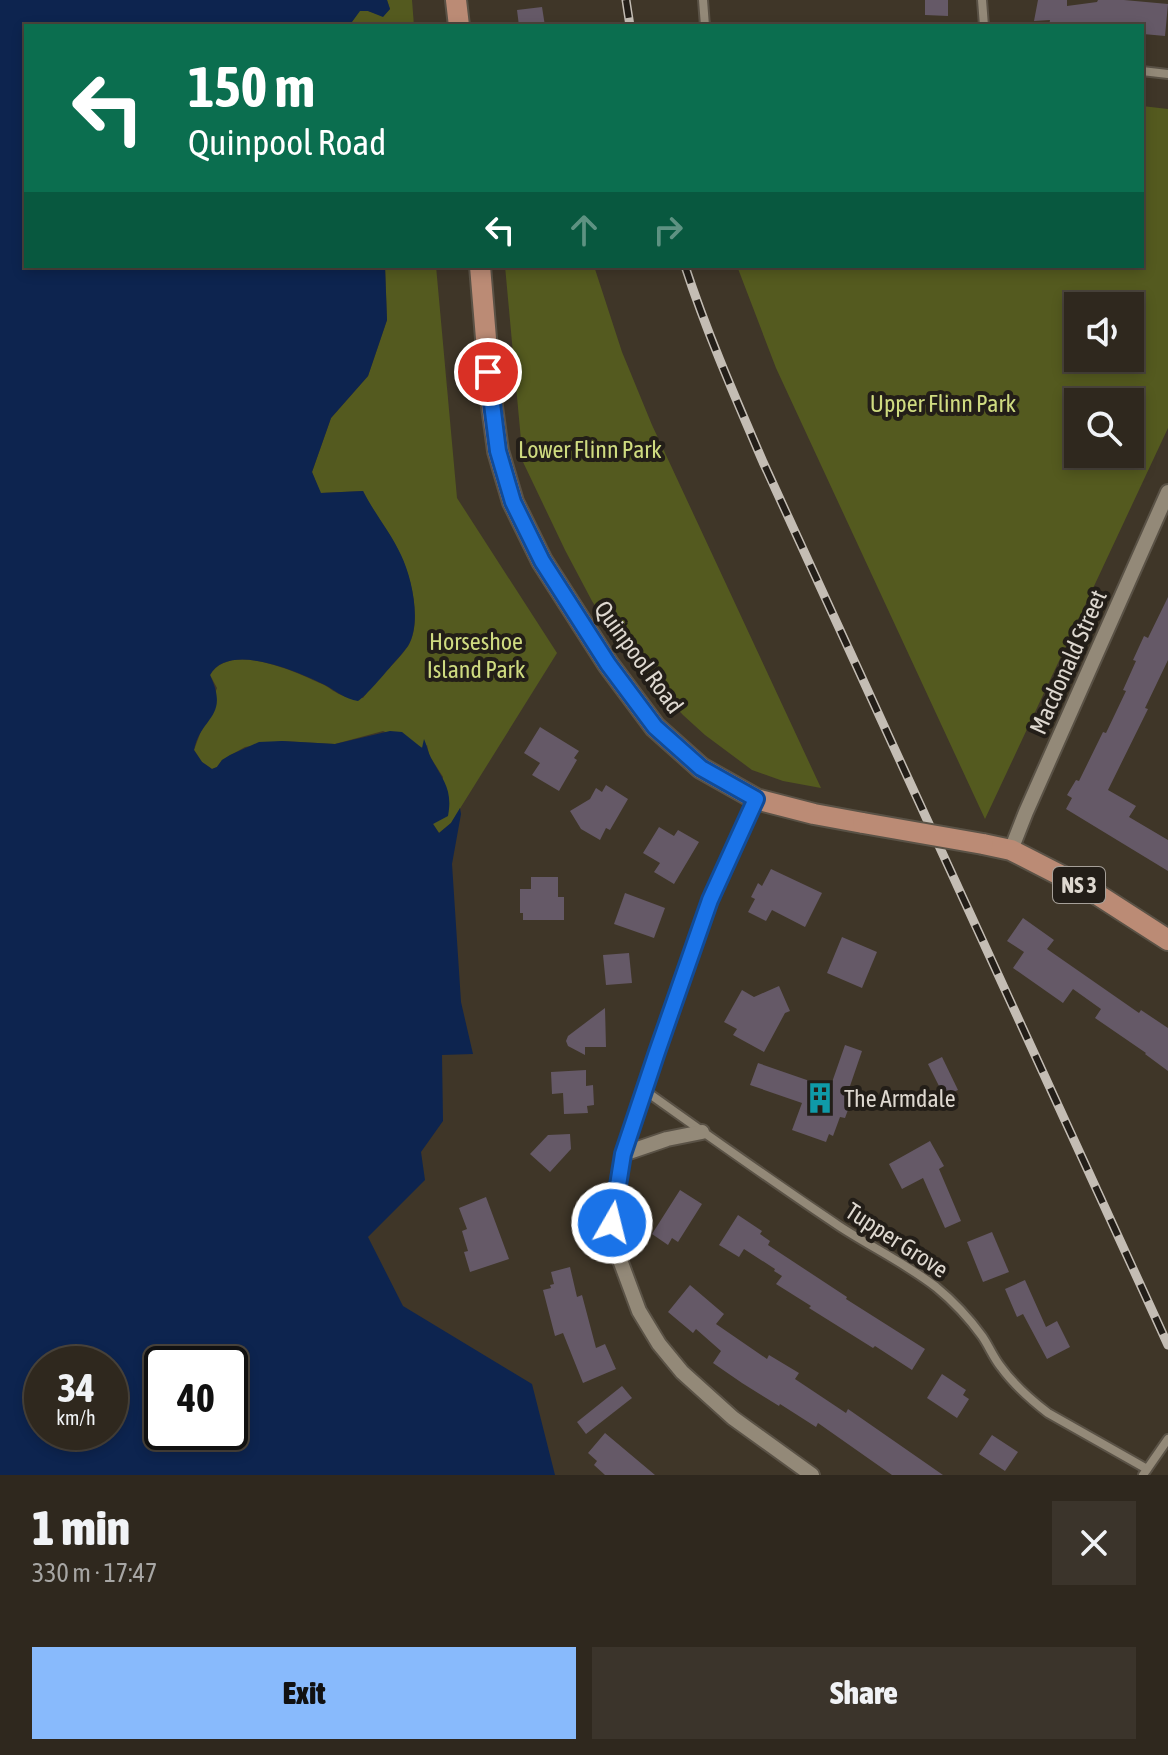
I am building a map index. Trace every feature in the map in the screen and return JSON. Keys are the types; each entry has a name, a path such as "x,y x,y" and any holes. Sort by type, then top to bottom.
{"main road":[{"path":"456,0 459,24"},
{"name":"Quinpool Road","path":"480,268 498,451 513,502 542,561 608,664 655,727 701,768 756,799 814,814 1011,850 1095,893 1168,940"}],"street":[{"path":"703,0 705,24"},
{"path":"982,0 984,24"},
{"path":"1144,71 1168,74"},
{"name":"Macdonald Street","path":"1011,850 1168,492"},
{"path":"756,799 710,900 644,1090 623,1154 612,1223 620,1260 639,1311 659,1344 682,1372 733,1418 812,1475"},
{"name":"Tupper Grove","path":"644,1090 752,1168 937,1288 968,1318 1000,1366 1028,1397 1048,1413 1145,1472"},
{"path":"623,1154 667,1139 702,1132"},
{"path":"1145,1472 1168,1439"}],"green space":[{"path":"387,0 412,0 414,24 350,24 359,11 383,16 390,9"},
{"name":"Upper Flinn Park","path":"1144,106 1168,109 1168,428 985,819 776,368 738,268 1144,268"},
{"name":"Horseshoe Island Park","path":"385,268 436,268 457,498 557,653 451,823 439,833 433,824 443,777 429,755 427,745 423,748 383,731 335,744 282,741 245,747 212,769 202,762 194,750 217,688 210,675 219,665 232,660 264,662 325,685 341,695 363,698 408,646 414,625 414,601 405,566 392,539 363,491 320,493 312,472 331,418 368,376 387,320"},
{"name":"Lower Flinn Park","path":"505,268 595,268 622,352 652,425 821,788 783,781 752,770 705,735 643,673 592,601 523,462"}],"water":[{"path":"0,0 387,0 390,9 383,17 360,11 350,24 24,24 24,268 385,268 387,320 368,376 331,418 312,472 321,493 363,491 405,565 415,613 412,636 402,654 358,701 299,673 265,662 232,660 219,665 210,675 217,700 216,709 202,730 194,750 202,762 212,769 230,755 259,742 335,744 390,731 402,732 422,748 424,739 446,785 449,799 448,816 433,824 439,833 451,823 460,808 461,814 452,864 461,1002 473,1054 442,1055 443,1121 421,1152 425,1180 368,1237 403,1306 532,1384 555,1475 0,1475"}],"building":[{"path":"925,0 948,0 948,16 925,15"},
{"path":"1038,0 1067,0 1067,6 1098,0 1168,4 1165,36 1144,34 1144,24 1049,24 1050,20 1034,21"},
{"path":"542,7 545,24 519,24 517,10"},
{"path":"1168,597 1168,660 1108,790 1136,806 1129,817 1168,840 1168,871 1066,809 1072,798 1067,795 1076,780 1079,781 1103,732 1106,733 1126,691 1123,690 1136,661 1133,660 1144,636 1148,638"},
{"path":"540,727 579,751 559,791 532,775 540,763 524,753"},
{"path":"606,785 628,799 610,830 606,828 600,840 581,829 570,811 590,799 596,788 602,792"},
{"path":"659,827 674,836 678,830 699,842 674,884 654,872 660,863 643,853"},
{"path":"771,869 822,893 805,927 772,910 766,921 748,912 758,883 762,886"},
{"path":"531,877 558,877 558,897 564,897 564,920 523,920 520,889 531,889"},
{"path":"625,893 665,908 654,938 614,924"},
{"path":"1023,918 1054,940 1047,949 1139,1013 1141,1010 1168,1028 1168,1071 1095,1018 1101,1009 1073,989 1063,1003 1013,968 1024,952 1007,941"},
{"path":"842,937 877,952 862,988 827,973"},
{"path":"629,953 632,983 606,985 603,955"},
{"path":"779,986 790,1011 785,1013 764,1052 733,1035 737,1029 724,1022 742,990 754,997"},
{"path":"605,1008 606,1047 585,1047 585,1055 568,1046 568,1036"},
{"name":"The Armdale","path":"845,1045 862,1051 850,1086 856,1088 845,1118 840,1117 833,1136 829,1134 826,1142 792,1130 802,1103 750,1085 758,1063 830,1088"},
{"path":"942,1057 958,1090 944,1096 928,1064"},
{"path":"586,1070 586,1086 593,1085 594,1105 587,1106 588,1113 564,1114 563,1093 552,1094 551,1072"},
{"path":"570,1134 571,1149 550,1172 530,1154 548,1135"},
{"path":"930,1141 944,1166 939,1169 961,1221 945,1228 923,1178 902,1189 889,1164"},
{"path":"680,1190 702,1204 678,1242 672,1238 668,1245 652,1234"},
{"path":"486,1197 509,1259 470,1272 462,1231 467,1229 459,1208"},
{"path":"738,1215 762,1231 760,1234 770,1241 768,1245 925,1349 912,1370 809,1308 811,1306 776,1284 782,1276 775,1269 744,1249 739,1257 719,1245"},
{"path":"992,1232 1009,1272 983,1282 967,1242"},
{"path":"570,1267 577,1297 582,1295 596,1348 605,1344 616,1369 583,1383 563,1333 555,1336 543,1290 554,1284 551,1272"},
{"path":"1025,1280 1046,1327 1057,1321 1070,1347 1047,1359 1023,1314 1017,1317 1005,1289"},
{"path":"690,1285 724,1314 716,1324 767,1359 769,1355 799,1373 795,1379 846,1413 848,1409 943,1475 892,1475 818,1423 816,1427 779,1406 713,1363 721,1351 696,1329 693,1333 668,1312"},
{"path":"942,1374 966,1390 963,1395 969,1399 957,1418 927,1398"},
{"path":"622,1386 632,1398 586,1434 577,1422"},
{"path":"605,1433 655,1475 605,1475 594,1465 597,1461 588,1453"},
{"path":"992,1435 1018,1452 1005,1471 979,1454"}],"railway":[{"path":"626,0 630,24"},
{"path":"686,268 763,462 1168,1345"}],"place":[{"name":"The Armdale","path":"820,1098"}],"route":[{"path":"488,372 498,451 513,502 542,561 608,664 655,727 701,768 756,799 710,900 657,1052 623,1154 612,1223"}]}
